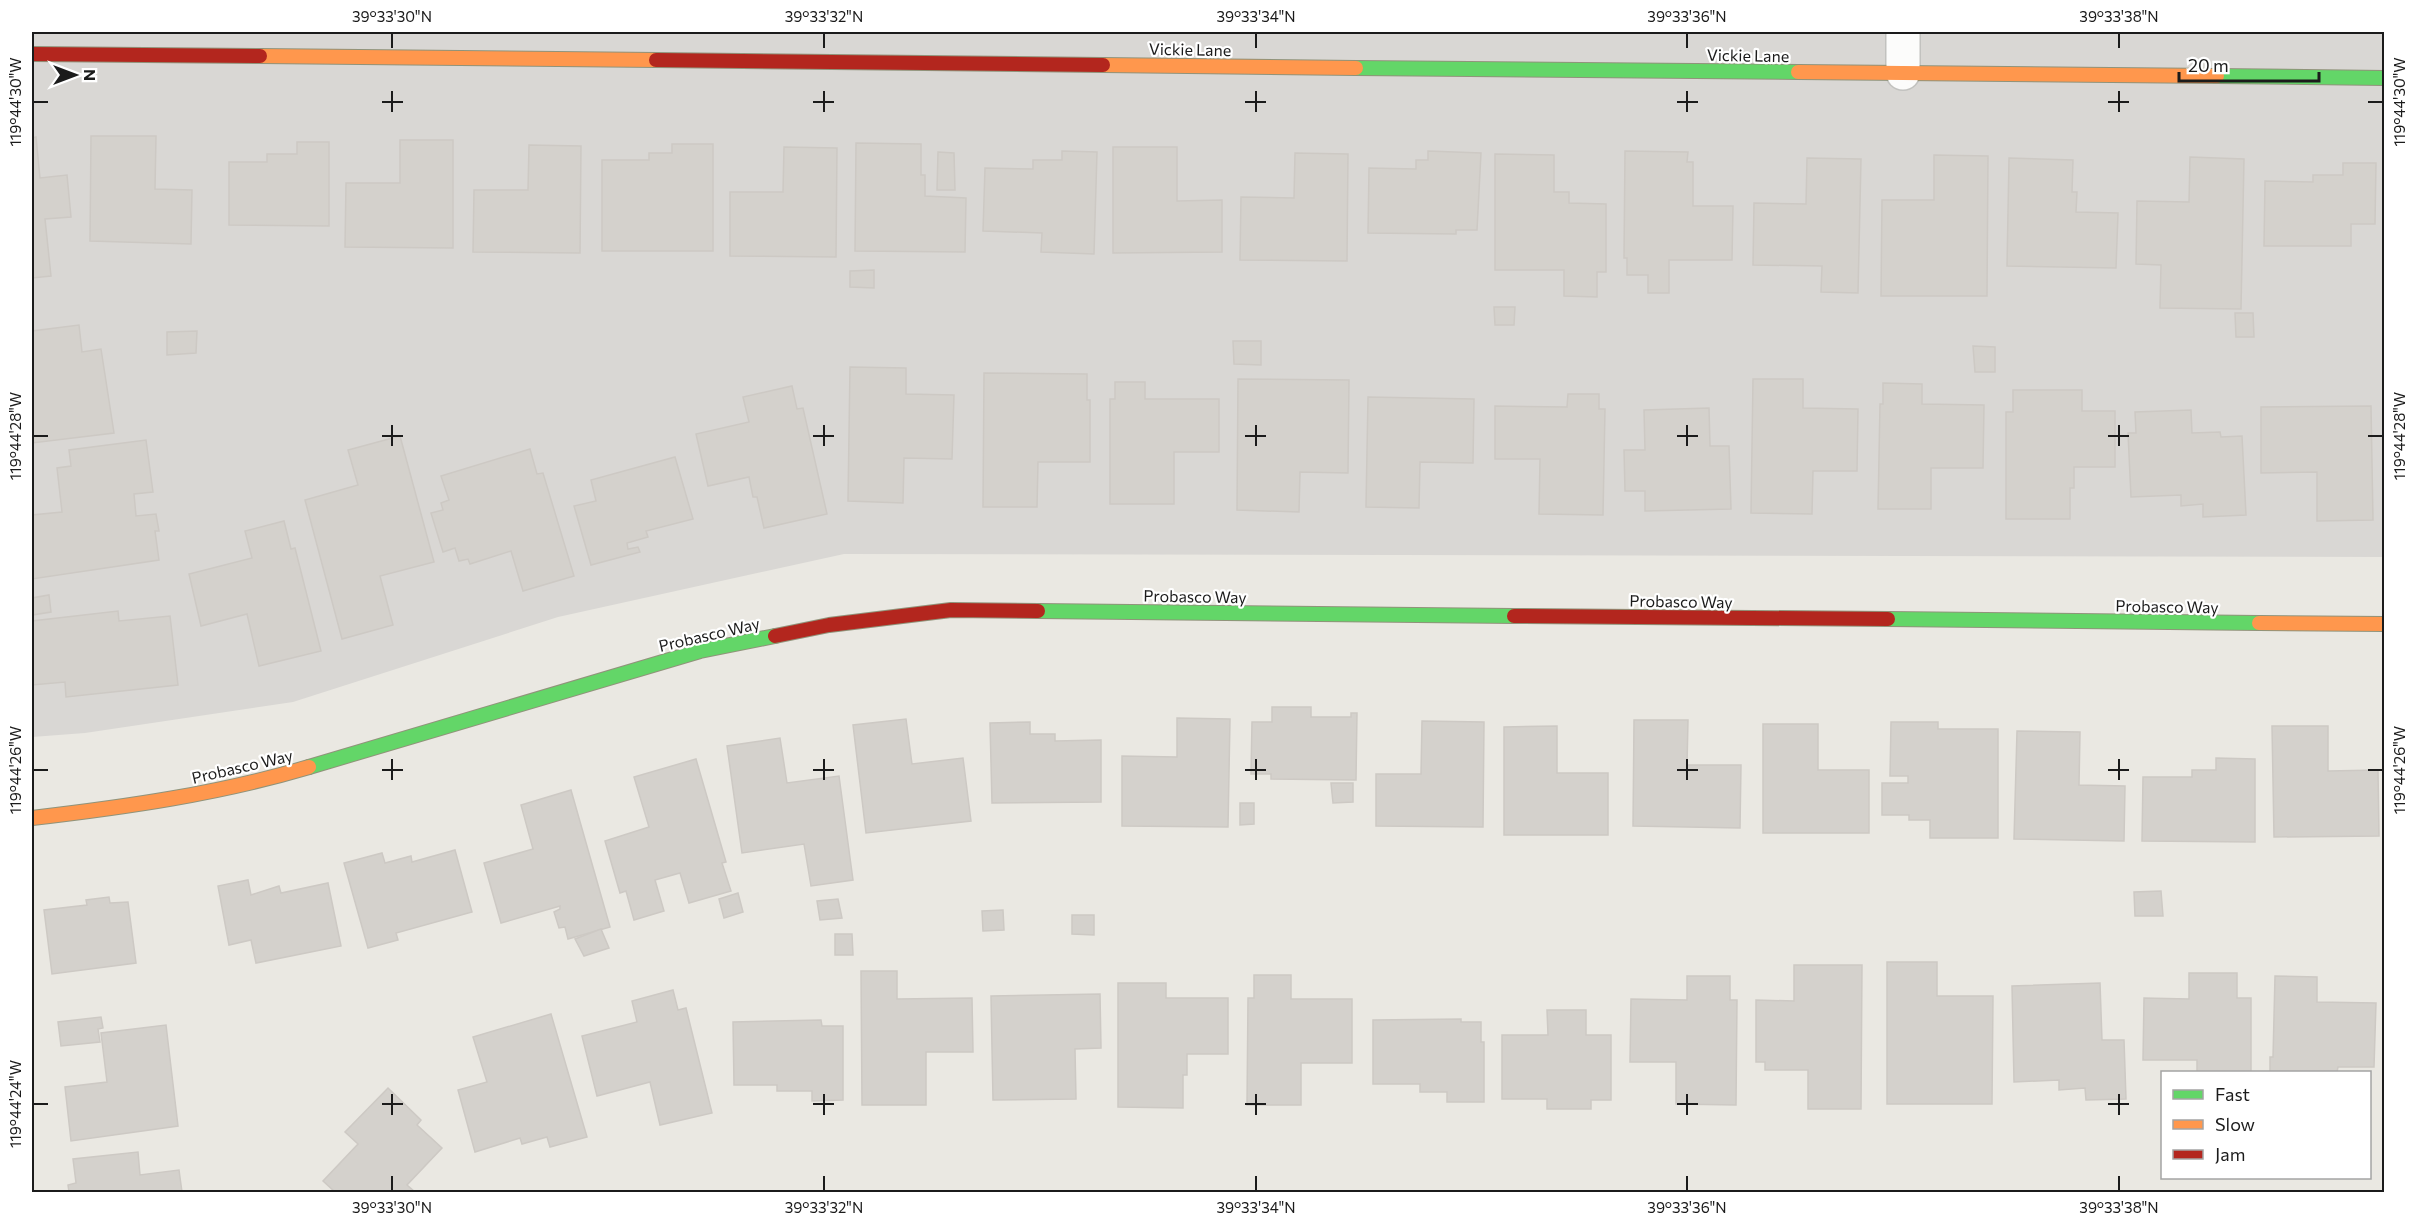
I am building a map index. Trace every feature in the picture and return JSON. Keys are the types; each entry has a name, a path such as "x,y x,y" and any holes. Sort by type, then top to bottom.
{"street":[{"path":"1903,32 1903,73"},
{"name":"Vickie Lane","path":"32,54 2385,78"},
{"name":"Probasco Way","path":"32,818 141,805 256,783 700,651 829,625 951,610 2385,624"}],"shaded area":[{"path":"32,32 2384,32 2384,557 844,554 558,617 293,702 85,733 32,737"}],"building":[{"path":"91,136 156,136 155,189 192,190 191,244 90,241"},
{"path":"36,137 40,178 67,175 71,217 45,219 51,276 32,278 32,138"},
{"path":"400,140 453,140 453,248 345,247 346,183 400,183"},
{"path":"297,142 329,142 329,226 229,225 229,162 267,162 267,154 297,154"},
{"path":"856,143 921,144 921,175 925,175 925,196 966,198 965,252 855,251"},
{"path":"672,144 713,144 713,251 602,251 602,160 649,160 649,153 672,153"},
{"path":"529,145 581,146 580,253 473,252 474,190 528,190"},
{"path":"784,147 837,148 836,257 730,256 730,192 783,192"},
{"path":"1113,147 1177,147 1177,201 1222,200 1222,252 1113,253"},
{"path":"1062,151 1097,152 1094,254 1041,252 1042,233 983,231 985,168 1033,169 1033,160 1062,160"},
{"path":"1428,151 1481,153 1477,230 1456,230 1456,234 1368,233 1369,168 1416,169 1416,160 1428,160"},
{"path":"1625,151 1688,152 1687,162 1693,162 1693,206 1733,206 1732,260 1669,260 1669,293 1648,293 1648,275 1627,275 1627,258 1624,258"},
{"path":"938,152 954,153 955,190 937,190"},
{"path":"1295,153 1348,154 1347,261 1240,260 1241,197 1294,198"},
{"path":"1495,154 1554,155 1554,192 1569,192 1569,203 1606,204 1606,272 1597,272 1597,297 1564,296 1564,270 1495,270"},
{"path":"1934,155 1988,156 1987,296 1881,296 1882,200 1934,200"},
{"path":"2190,157 2244,159 2241,309 2160,308 2161,265 2136,264 2137,201 2189,202"},
{"path":"1807,158 1861,159 1858,293 1821,292 1822,266 1753,265 1754,203 1806,204"},
{"path":"2009,158 2073,160 2072,192 2077,192 2076,212 2118,213 2116,268 2007,266"},
{"path":"2343,163 2376,163 2375,224 2351,224 2351,246 2264,246 2265,181 2313,182 2313,175 2343,175"},
{"path":"874,270 874,288 850,287 850,271"},
{"path":"1494,307 1515,307 1514,325 1495,325"},
{"path":"2235,313 2253,313 2254,337 2236,337"},
{"path":"79,325 82,352 101,349 114,433 32,443 32,331"},
{"path":"197,331 196,353 167,355 167,332"},
{"path":"1233,341 1261,341 1261,365 1234,364"},
{"path":"1973,346 1995,347 1995,372 1975,372"},
{"path":"850,367 906,368 906,394 954,395 952,459 904,458 903,503 848,501"},
{"path":"984,373 1087,374 1087,400 1090,400 1090,462 1038,462 1037,507 983,507"},
{"path":"1238,379 1349,380 1348,473 1300,472 1299,512 1237,510"},
{"path":"1753,379 1803,379 1803,408 1858,409 1857,471 1813,471 1812,514 1751,513"},
{"path":"1115,382 1145,382 1145,399 1219,399 1219,452 1174,452 1174,504 1110,504 1110,399 1115,399"},
{"path":"1883,383 1922,384 1922,404 1984,405 1983,468 1931,468 1931,509 1878,509 1880,404 1883,404"},
{"path":"792,386 797,409 803,408 827,514 764,528 757,497 753,497 749,477 708,486 696,434 749,422 743,397"},
{"path":"2013,390 2082,390 2082,411 2115,411 2115,467 2074,467 2074,488 2070,488 2070,519 2006,519 2006,412 2013,412"},
{"path":"1568,394 1599,394 1599,409 1605,409 1603,515 1539,514 1540,459 1495,459 1495,406 1567,407"},
{"path":"1368,397 1474,399 1473,463 1420,462 1419,508 1366,507"},
{"path":"2371,406 2373,520 2317,521 2317,472 2261,473 2261,407"},
{"path":"1709,408 1710,446 1729,446 1731,509 1645,511 1645,491 1625,491 1624,450 1645,450 1644,410"},
{"path":"2191,410 2192,433 2220,432 2221,437 2242,436 2246,515 2203,517 2203,504 2181,506 2181,495 2131,497 2128,433 2136,433 2135,412"},
{"path":"400,436 434,562 380,576 393,625 342,639 305,500 358,485 348,450"},
{"path":"146,440 153,492 134,494 136,516 156,514 159,531 155,531 159,560 32,579 32,515 62,512 57,468 71,466 69,450"},
{"path":"530,449 537,474 543,473 574,576 523,591 511,551 470,564 468,559 459,561 455,548 443,552 431,513 443,510 441,503 449,500 441,476"},
{"path":"675,457 693,519 646,531 648,537 627,543 628,549 638,547 640,552 591,565 574,506 596,501 591,480"},
{"path":"284,521 291,549 295,548 321,651 259,666 247,614 201,626 189,574 252,558 245,531"},
{"path":"49,595 51,612 32,615 32,598"},
{"path":"118,611 119,621 170,616 178,685 66,697 65,682 32,685 32,621"},
{"path":"1272,707 1311,707 1311,717 1351,717 1351,713 1357,713 1356,780 1271,779 1271,774 1251,774 1252,722 1272,722"},
{"path":"1177,718 1230,719 1228,827 1122,826 1122,756 1177,757"},
{"path":"906,719 912,764 963,758 971,821 866,833 853,725"},
{"path":"1634,720 1688,720 1687,765 1741,765 1740,828 1633,826"},
{"path":"1422,721 1484,722 1483,827 1376,826 1376,774 1421,774"},
{"path":"1030,722 1030,734 1055,734 1055,741 1101,740 1101,802 992,803 990,723"},
{"path":"1891,722 1938,722 1938,729 1998,729 1998,838 1930,838 1930,820 1909,820 1909,815 1882,815 1882,783 1908,783 1908,776 1890,776"},
{"path":"1763,724 1818,724 1818,770 1869,770 1869,833 1763,833"},
{"path":"1557,726 1557,773 1608,773 1608,835 1504,835 1504,727"},
{"path":"2272,726 2328,726 2328,771 2378,770 2379,836 2274,837"},
{"path":"2017,731 2080,732 2079,785 2125,786 2124,841 2014,839"},
{"path":"780,738 787,783 839,776 853,880 811,886 804,844 742,853 727,746"},
{"path":"2216,758 2255,759 2255,842 2142,841 2143,777 2192,777 2192,770 2216,770"},
{"path":"696,759 726,862 722,863 731,891 689,903 680,873 655,880 664,911 634,920 626,891 620,893 605,841 649,827 634,777"},
{"path":"1331,783 1353,783 1353,802 1333,803"},
{"path":"571,790 610,927 568,939 565,927 559,928 554,912 560,909 560,906 501,923 484,863 533,849 521,805"},
{"path":"1240,803 1254,803 1254,824 1240,825"},
{"path":"455,850 472,912 396,933 398,940 368,948 344,863 382,853 385,863 411,856 412,862"},
{"path":"248,880 251,895 279,886 281,893 328,883 341,946 256,963 251,940 229,945 218,886"},
{"path":"2161,891 2163,916 2135,916 2134,892"},
{"path":"738,893 743,912 724,918 719,899"},
{"path":"109,897 110,903 128,902 136,963 52,974 44,910 87,905 86,900"},
{"path":"838,899 842,918 820,920 817,901"},
{"path":"1003,910 1004,930 983,931 982,911"},
{"path":"1072,915 1094,915 1094,935 1072,934"},
{"path":"601,929 609,948 584,956 575,939"},
{"path":"835,934 852,934 853,955 835,955"},
{"path":"1887,962 1937,962 1937,996 1993,996 1992,1104 1887,1104"},
{"path":"1794,965 1862,965 1861,1109 1808,1109 1808,1070 1765,1070 1765,1062 1756,1062 1756,1000 1794,1001"},
{"path":"861,971 897,971 897,999 972,998 973,1052 926,1052 926,1105 862,1105"},
{"path":"2189,973 2237,973 2237,998 2251,998 2251,1071 2197,1071 2197,1060 2143,1060 2144,998 2189,999"},
{"path":"1254,975 1291,975 1291,999 1352,999 1352,1063 1301,1063 1301,1105 1247,1105 1248,998 1254,998"},
{"path":"1687,976 1730,976 1730,1000 1737,1000 1736,1105 1676,1104 1676,1062 1630,1062 1631,999 1687,1000"},
{"path":"2275,976 2317,977 2317,1002 2376,1003 2374,1067 2338,1067 2337,1071 2270,1071 2270,1057 2273,1057"},
{"path":"1118,983 1166,983 1166,998 1228,998 1228,1054 1187,1054 1187,1075 1183,1075 1183,1108 1118,1107"},
{"path":"2100,983 2102,1040 2124,1040 2126,1099 2086,1100 2085,1088 2059,1090 2059,1080 2014,1082 2012,986"},
{"path":"673,990 678,1010 686,1008 712,1113 660,1125 650,1082 597,1096 582,1036 637,1022 632,1001"},
{"path":"1100,994 1101,1048 1075,1049 1076,1099 993,1100 991,996"},
{"path":"1547,1010 1586,1010 1586,1035 1611,1035 1611,1100 1591,1100 1591,1109 1547,1109 1547,1099 1502,1099 1502,1035 1548,1035"},
{"path":"551,1014 587,1137 550,1147 547,1137 522,1144 520,1138 475,1152 458,1090 487,1082 473,1037"},
{"path":"101,1017 103,1028 98,1029 100,1042 61,1046 58,1022"},
{"path":"1461,1019 1461,1022 1481,1022 1481,1042 1484,1042 1484,1102 1447,1102 1447,1092 1420,1092 1420,1084 1373,1084 1373,1020"},
{"path":"821,1020 822,1026 843,1026 843,1100 812,1101 812,1091 777,1091 777,1085 734,1085 733,1022"},
{"path":"166,1025 178,1126 71,1141 65,1087 107,1082 101,1033"},
{"path":"388,1088 421,1120 417,1125 442,1148 407,1185 415,1192 335,1192 323,1181 358,1144 345,1132"},
{"path":"138,1152 140,1175 179,1170 182,1192 69,1192 68,1185 76,1183 73,1159"}],"traffic: fast":[{"path":"1356,68 1798,72"},
{"path":"2217,76 2384,78"},
{"path":"1038,611 1514,616"},
{"path":"1888,619 2259,623"},
{"path":"309,767 700,651 775,636"}],"traffic: slow":[{"path":"260,56 656,60"},
{"path":"1103,65 1356,68"},
{"path":"1798,72 2217,76"},
{"path":"2259,623 2384,624"},
{"path":"32,818 172,798 241,785 309,767"}],"traffic: jam":[{"path":"32,54 260,56"},
{"path":"656,60 1103,65"},
{"path":"775,636 829,625 951,610 1038,611"},
{"path":"1514,616 1888,619"}]}
